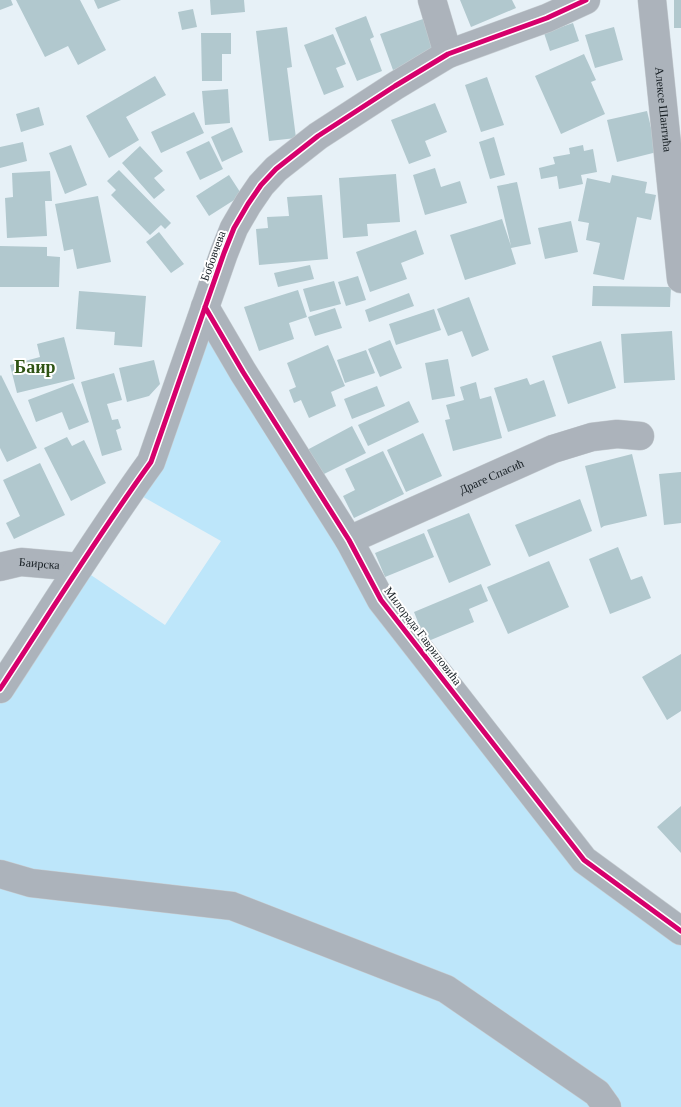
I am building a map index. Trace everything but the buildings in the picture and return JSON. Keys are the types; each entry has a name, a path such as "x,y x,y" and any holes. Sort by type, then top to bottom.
{"street":[{"path":"432,0 448,54"},
{"name":"Бобовчева","path":"0,689 79,567 151,462 224,253 234,228 261,185 276,169 318,136 448,54 547,18 586,0"},
{"name":"Алексе Шантића","path":"652,0 681,279"},
{"name":"Милорада Гавриловића","path":"205,308 349,540 381,600 584,860 681,931"},
{"name":"Драге Спасић","path":"349,540 553,449 592,437 617,434 640,436"},
{"name":"Баирска","path":"0,567 21,562 79,567"},
{"path":"0,874 31,883 232,906 446,989 597,1093 607,1107"}],"shaded area":[{"path":"205,307 349,540 584,860 681,931 681,1107 0,1107 0,689 79,567 165,625 221,541 131,490"}],"cycle path":[{"path":"0,689 93,546 151,462 224,253 234,228 261,185 276,169 318,136 448,54 547,18 586,0"},
{"path":"205,307 243,372 349,540 381,600 584,860 681,931"}],"district":[{"name":"Баир","path":"35,367"}]}
